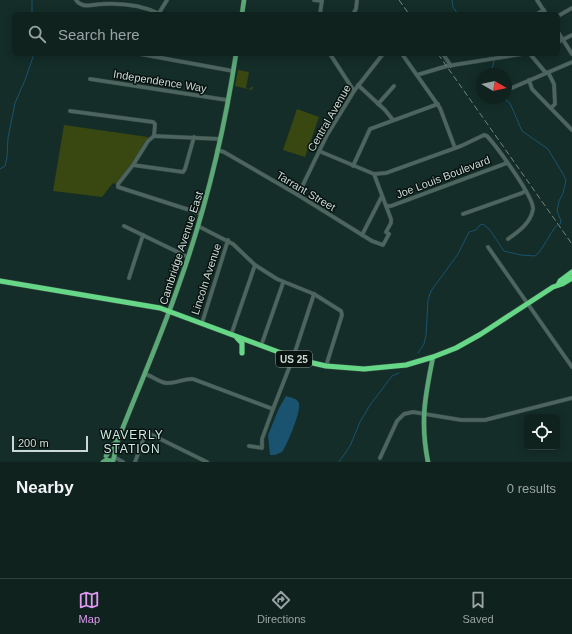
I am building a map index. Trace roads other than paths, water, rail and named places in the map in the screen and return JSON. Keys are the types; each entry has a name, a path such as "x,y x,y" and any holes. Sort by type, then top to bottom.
{"highway":[{"name":"US 25","path":"558,285 560,281 572,272"},
{"name":"US 25","path":"0,281 160,308 293,358 326,366 349,369 377,369 405,365 433,358 468,342 558,285 572,278"},
{"path":"232,335 242,343 242,353 247,345 260,346"}],"main road":[{"path":"242,12 244,0"},
{"name":"Cambridge Avenue East","path":"118,440 169,312 202,214 220,139 236,56"},
{"path":"428,462 424,436 424,413 426,390 433,358"},
{"path":"102,462 118,440"},
{"path":"113,460 118,440"},
{"path":"106,456 109,455 113,460"},
{"path":"102,462 113,460"}],"street":[{"path":"76,0 84,6 108,2 147,8 156,12"},
{"path":"161,12 167,0"},
{"path":"314,0 322,1 320,12"},
{"path":"354,12 357,0"},
{"path":"537,0 544,10 540,12"},
{"path":"134,6 136,1"},
{"path":"560,15 572,8"},
{"path":"560,41 572,34"},
{"path":"560,35 572,54"},
{"path":"151,56 233,71"},
{"path":"331,56 354,91"},
{"name":"Central Avenue","path":"298,195 327,135 358,85 381,56"},
{"path":"403,56 438,104 455,148"},
{"path":"444,56 451,66"},
{"path":"417,75 437,68 496,56"},
{"path":"532,56 547,73 554,84 555,104 551,108"},
{"path":"512,88 572,62"},
{"name":"Independence Way","path":"90,79 227,100"},
{"path":"529,80 532,89 572,130"},
{"path":"358,85 386,111 393,120"},
{"path":"378,104 394,86"},
{"path":"353,166 370,129 438,104"},
{"path":"70,111 153,122 155,124 154,136"},
{"path":"319,151 374,174 386,174 486,135 525,188 525,191 532,202 532,212 526,224 508,239"},
{"path":"202,214 118,188 117,186 133,165 148,141 154,136 220,139"},
{"path":"133,165 183,172 194,137"},
{"name":"Tarrant Street","path":"217,150 224,152 298,195 372,241 383,245 388,234 386,232 391,220 386,206"},
{"name":"Joe Louis Boulevard","path":"386,206 391,206 507,163"},
{"path":"374,174 386,206"},
{"path":"463,214 525,191"},
{"path":"362,235 382,196"},
{"path":"124,226 188,257"},
{"path":"198,226 228,240 255,265 284,283 314,294 342,312 326,366"},
{"path":"129,278 143,235"},
{"name":"Lincoln Avenue","path":"202,323 228,240"},
{"path":"488,248 572,367"},
{"path":"232,335 255,265"},
{"path":"260,346 284,283"},
{"path":"249,446 262,448 262,438 293,358 314,294"},
{"path":"144,374 165,383 172,383 187,378 193,379 273,409"},
{"path":"380,458 395,425 400,418 408,412 424,413 462,420 485,420 572,398"},
{"path":"134,462 146,432 207,462"},
{"path":"113,460 124,462"}],"water":[{"path":"286,396 296,399 298,402 298,414 282,452 275,455 270,455 268,435 279,408"}],"waterway":[{"path":"32,0 32,12"},
{"path":"452,0 453,7 457,12"},
{"path":"0,169 5,166 8,138 15,103 33,56"},
{"path":"492,68 493,61"},
{"path":"510,104 522,131 548,149 566,180 557,211 561,221 560,224"},
{"path":"418,353 424,344 426,335 428,300 431,291 458,254 469,232 476,230 483,224 490,230 504,251 521,255 535,256 541,250 557,225"},
{"path":"339,462 350,446 360,422 370,405 392,376 399,373"}],"railway":[{"path":"399,0 408,12"},
{"path":"439,56 572,244"}],"district":[{"name":"WAVERLY STATION","path":"132,442"}]}
